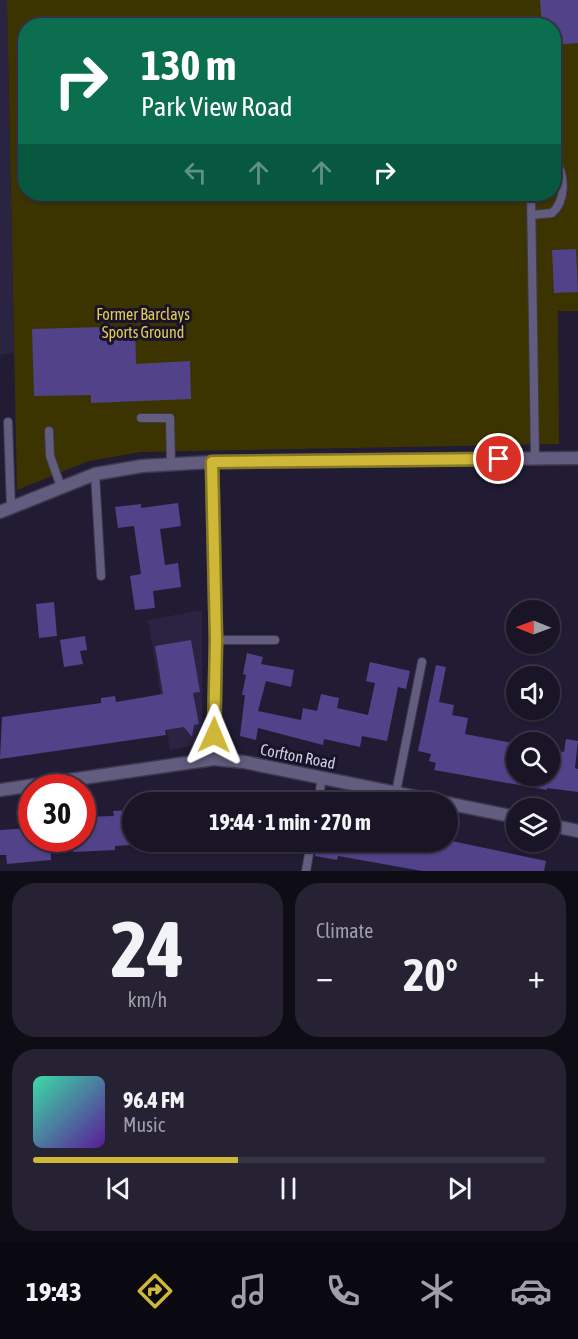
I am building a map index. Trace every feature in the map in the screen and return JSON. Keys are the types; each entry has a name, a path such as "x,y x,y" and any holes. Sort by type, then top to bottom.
{"street":[{"path":"6,510 95,474 142,466 212,462 578,458"},
{"path":"212,462 216,640 214,759"},
{"name":"Corfton Road","path":"0,790 214,759 244,762 396,792"},
{"name":"Corfton Road","path":"458,805 506,815"},
{"path":"560,827 578,831"}],"lane":[{"path":"532,215 552,213 561,202 561,172"},
{"path":"531,201 536,459"},
{"path":"141,418 170,418 171,465"},
{"path":"6,510 8,422"},
{"path":"49,431 50,456 61,487"},
{"path":"95,474 101,576"},
{"path":"216,640 275,640"},
{"path":"396,792 422,662"},
{"path":"320,792 322,777"},
{"path":"306,871 310,852"}],"shaded area":[{"path":"0,0 7,0 14,352 0,355"},
{"path":"202,610 202,744 170,750 148,620"}],"green space":[{"name":"Former Barclays Sports Ground","path":"7,0 578,0 578,311 558,311 559,444 141,452 89,461 17,490"}],"building":[{"path":"540,0 578,0 578,43 561,44 561,18 541,18"},
{"path":"576,249 578,292 554,293 552,250"},
{"path":"135,326 136,364 190,361 191,399 91,403 91,395 34,396 32,329"},
{"path":"178,503 181,526 160,529 165,565 178,563 181,587 153,591 155,608 135,610 130,576 141,574 134,526 118,528 115,507 141,504 141,508"},
{"path":"54,602 57,636 39,638 36,604"},
{"path":"85,636 87,650 80,651 83,664 64,667 60,640"},
{"path":"191,640 200,692 193,693 199,724 194,725 192,737 184,727 165,730 166,735 0,759 2,717 101,703 101,698 115,696 116,702 163,694 155,646"},
{"path":"247,653 263,657 261,664 294,670 291,687 266,681 258,711 301,720 303,708 317,711 321,694 339,698 337,708 368,715 375,683 366,681 370,662 410,671 406,689 398,687 387,741 362,736 360,747 324,739 323,745 258,728 256,740 240,736 245,695 242,695 246,675 243,674"},
{"path":"436,665 446,667 439,702 454,705 452,715 468,718 465,734 506,742 506,783 434,770 436,763 429,761 431,754 418,751"},
{"path":"566,739 578,741 575,768 578,769 578,792 547,788 547,790 524,786 560,786 560,751 564,752"},
{"path":"113,811 122,811 122,846 115,846 115,850 96,851 96,817 114,816"},
{"path":"18,829 18,852 51,852 51,860 7,864 6,855 0,855 0,830"},
{"path":"458,842 546,861 544,871 422,871 338,856 337,860 315,856 316,852 458,852"}],"route":[{"path":"214,735 216,640 212,462 499,459"}]}
